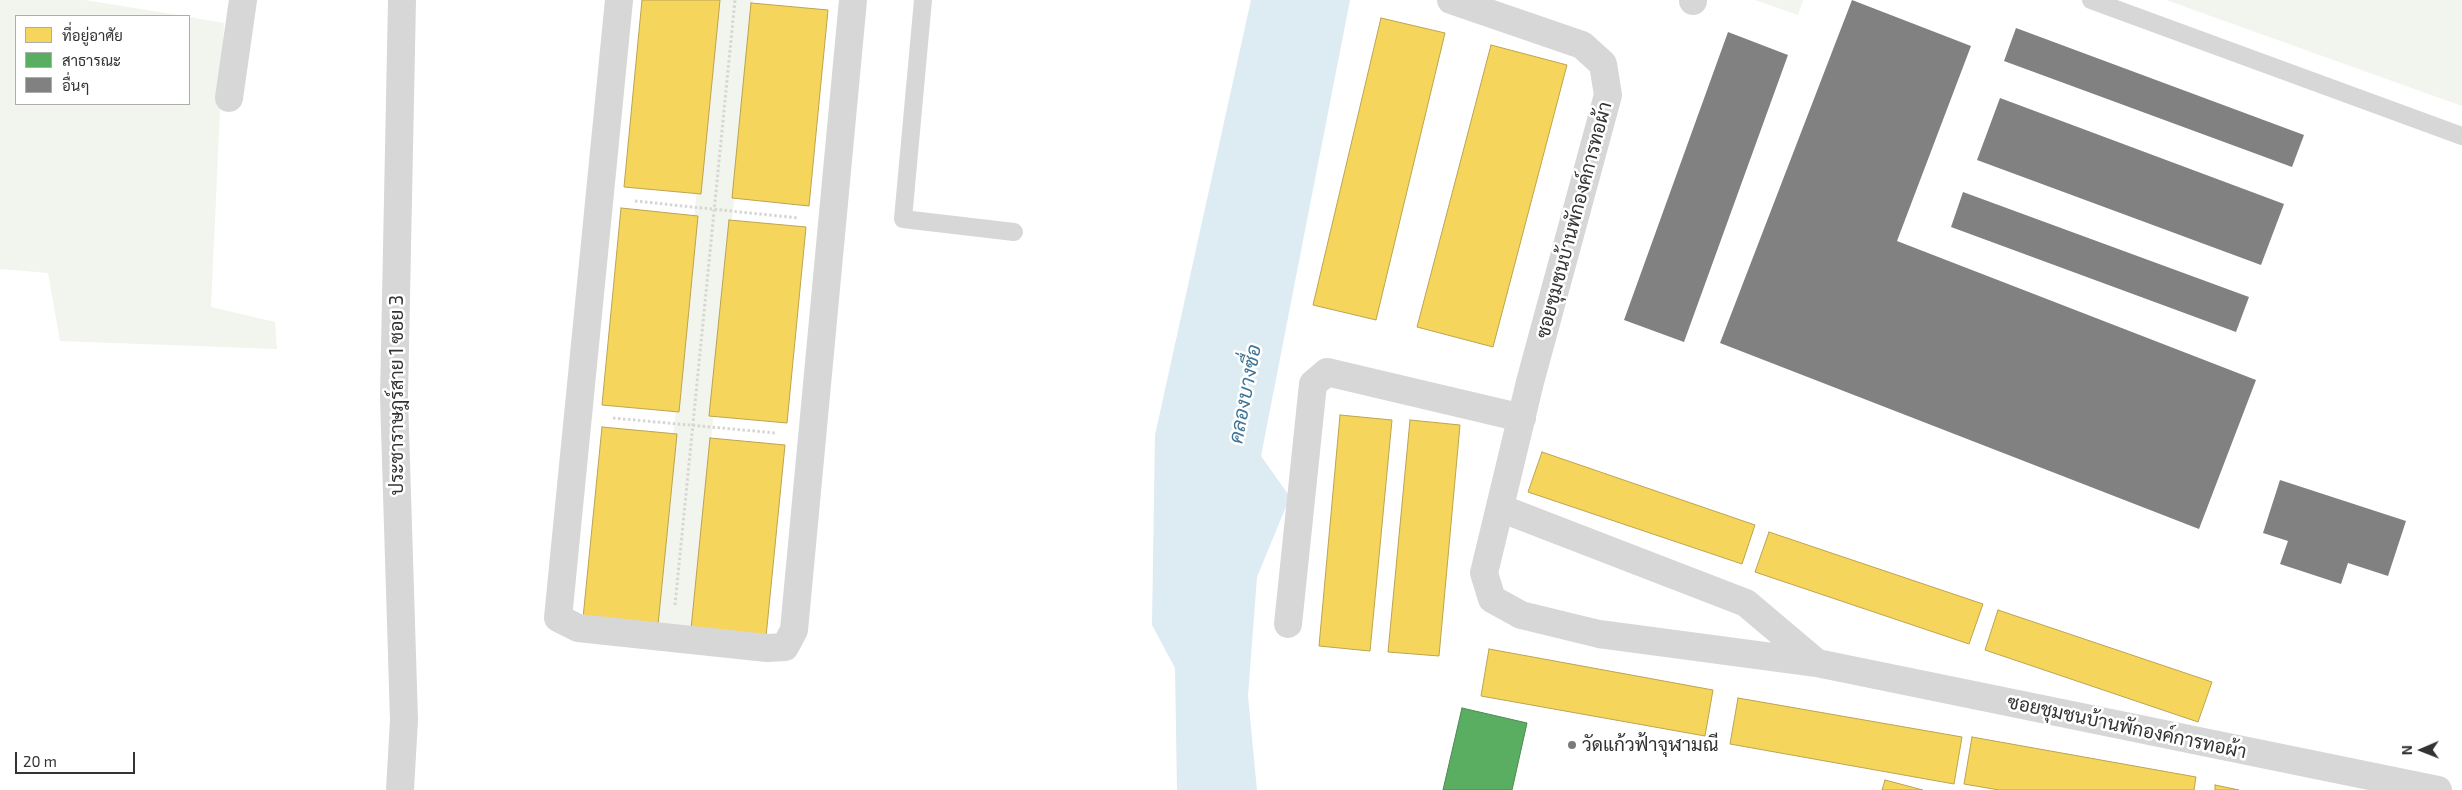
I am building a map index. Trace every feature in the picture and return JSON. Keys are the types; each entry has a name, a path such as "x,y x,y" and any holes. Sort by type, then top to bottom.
{"street":[{"path":"229,98 243,0"},
{"name":"ประชาราษฎร์สาย 1 ซอย 3","path":"400,790 404,720 394,397 402,0"},
{"path":"618,0 558,618 578,628 767,648 784,647 794,630 853,0"},
{"name":"ซอยชุมชนบ้านพักองค์การทอผ้า","path":"1451,0 1582,45 1603,64 1608,95 1522,418 1484,574 1492,599 1521,615 1598,634 1817,663 2438,790"},
{"path":"1288,624 1313,384 1327,372 1522,418"},
{"name":"ซอยชุมชนบ้านพักองค์การทอผ้า","path":"1500,508 1746,603 1817,663"}],"lane":[{"path":"923,0 903,220 1014,232"},
{"path":"2091,0 2462,136"}],"path":[{"path":"672,638 734,0"},
{"path":"599,198 832,222"},
{"path":"578,415 812,437"}],"shaded area":[{"path":"0,0 85,0 178,15 15,15 15,105 190,105 190,17 224,23 211,307 275,322 277,349 60,341 48,273 0,269"},
{"path":"715,0 753,0 693,631 655,628"},
{"path":"1755,0 1803,0 1798,15"},
{"path":"2166,0 2462,0 2462,106"}],"water":[{"name":"คลองบางซื่อ","path":"1251,0 1350,0 1261,456 1290,497 1257,577 1248,696 1257,790 1177,790 1175,668 1152,625 1155,435"}],"building: ที่อยู่อาศัย":[{"path":"642,0 720,0 701,194 624,187"},
{"path":"751,3 828,10 809,206 732,198"},
{"path":"1381,18 1445,33 1376,320 1313,305"},
{"path":"1491,45 1567,65 1493,347 1417,327"},
{"path":"621,208 698,216 679,412 602,405"},
{"path":"729,220 806,227 787,423 709,416"},
{"path":"1340,415 1392,420 1370,651 1319,646"},
{"path":"1410,420 1460,425 1439,656 1388,652"},
{"path":"602,427 677,434 658,625 583,618"},
{"path":"710,438 785,445 766,637 691,629"},
{"path":"1542,452 1755,525 1742,564 1528,492"},
{"path":"1769,532 1983,604 1969,644 1755,572"},
{"path":"1998,610 2212,682 2198,722 1985,650"},
{"path":"1489,649 1713,690 1705,736 1481,696"},
{"path":"1738,698 1962,737 1954,784 1730,744"},
{"path":"1972,737 2196,777 2194,790 1999,790 1964,784"},
{"path":"1885,780 1923,790 1882,790"},
{"path":"2215,785 2239,790 2215,790"}],"building: สาธารณะ":[{"path":"1462,708 1527,723 1512,790 1443,790"}],"building: อื่นๆ":[{"path":"1852,0 1971,46 1897,241 2256,380 2199,529 1720,343"},
{"path":"2016,28 2304,135 2292,167 2004,61"},
{"path":"1728,32 1788,55 1684,342 1624,320"},
{"path":"2000,98 2284,204 2261,265 1977,160"},
{"path":"1963,192 2249,297 2236,332 1951,227"},
{"path":"2280,480 2406,521 2388,576 2348,563 2341,584 2280,564 2288,541 2263,533"}],"place":[{"name":"วัดแก้วฟ้าจุฬามณี","path":"1572,745"}]}
